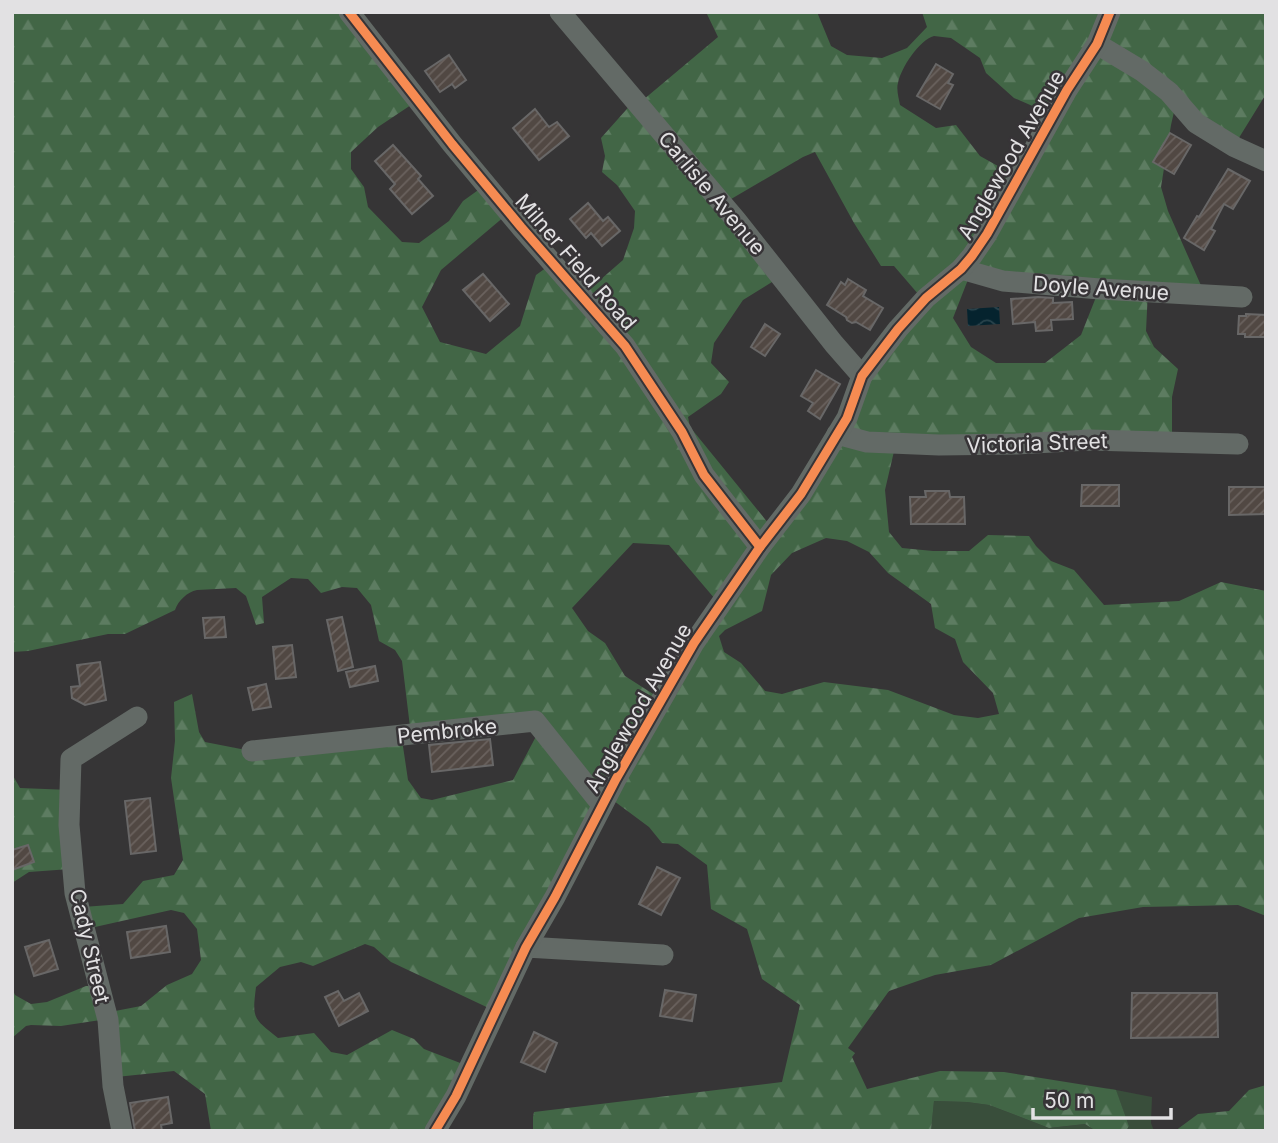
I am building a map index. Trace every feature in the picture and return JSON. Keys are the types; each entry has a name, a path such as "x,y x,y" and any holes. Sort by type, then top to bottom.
{"street":[{"name":"Milner Field Road","path":"349,12 521,228 625,345 682,432 704,475 760,547"},
{"name":"Carlisle Avenue","path":"560,12 862,376"},
{"name":"Anglewood Avenue","path":"435,1131 456,1096 526,947 645,726 694,643 760,547 801,494 847,418 862,376 926,298 961,269 987,234 1067,90 1097,44 1110,12"},
{"path":"1097,44 1142,71 1169,92 1196,123 1266,161"},
{"name":"Doyle Avenue","path":"961,269 1003,281 1242,297"},
{"name":"Victoria Street","path":"837,435 867,442 939,445 1089,440 1238,444"},
{"name":"Cady Street","path":"122,1131 113,1086 108,1020 75,893 69,825 71,759 137,717"},
{"name":"Pembroke","path":"252,751 535,721 602,805"},
{"path":"526,947 663,955"}],"green space":[{"path":"12,12 354,12 420,99 378,127 351,152 351,169 364,187 368,207 402,242 419,243 449,221 463,201 488,183 512,210 441,270 422,307 440,342 486,354 520,326 536,275 554,262 584,294 623,260 634,228 635,211 617,185 602,172 605,156 601,138 634,101 643,100 718,37 706,12 817,12 831,46 847,55 882,58 907,48 927,27 922,12 1266,12 1266,94 1237,141 1176,103 1171,125 1161,187 1168,211 1203,290 1148,290 1146,331 1154,347 1178,369 1172,397 1172,438 895,447 885,490 889,532 902,548 969,551 988,535 1029,536 1051,561 1074,570 1104,605 1179,601 1221,582 1266,591 1266,916 1238,905 1143,907 1079,918 991,965 935,975 889,991 848,1048 855,1053 852,1057 867,1089 940,1071 1004,1072 1116,1090 1129,1126 1126,1131 1096,1131 1085,1124 1049,1128 989,1105 934,1101 931,1131 533,1131 534,1112 782,1082 800,1005 762,979 747,929 711,909 707,865 678,844 662,843 649,827 614,801 495,1011 391,962 374,947 365,944 313,966 301,962 280,967 256,987 256,1017 278,1038 314,1033 331,1052 347,1055 392,1030 414,1039 424,1049 468,1066 437,1131 211,1131 205,1094 174,1071 116,1077 107,1019 61,1026 26,1026 12,1038 12,988 15,995 31,1004 47,1002 86,986 99,986 110,1012 141,1006 167,985 192,974 201,960 197,929 184,913 171,910 86,929 83,907 123,904 143,881 174,875 183,860 171,778 175,741 174,702 192,694 199,732 205,742 251,751 401,733 408,780 421,798 432,800 513,780 542,725 410,727 402,661 395,650 379,641 371,605 357,588 342,587 321,593 308,579 291,578 262,597 264,623 256,625 246,596 236,588 197,590 183,597 175,610 125,634 108,634 12,652","holes":["934,36 951,38 980,58 986,73 1014,98 1053,115 1021,179 980,156 956,125 936,128 900,105 897,88 900,77 911,55","815,152 881,266 894,266 925,302 866,374 776,528 769,524 690,427 688,417 721,394 729,382 711,363 714,343 743,300 780,277 726,202","969,277 1100,287 1081,335 1045,363 996,363 971,347 953,318","826,538 847,541 869,552 888,573 931,604 935,628 955,639 963,662 993,693 999,714 978,718 954,715 888,690 824,682 782,694 765,691 741,663 724,652 719,636 725,630 762,611 771,575 792,553","633,543 669,545 721,606 661,699 625,676 605,643 588,631 572,608"]},
{"path":"12,774 20,788 70,790 70,869 29,872 12,883"},
{"path":"1266,1085 1266,1131 1175,1131 1198,1114 1229,1111 1249,1090"},
{"path":"1106,1088 1152,1097 1151,1123 1154,1131 1126,1131 1129,1126 1116,1091"},
{"path":"934,1101 989,1105 1049,1128 1085,1124 1096,1131 931,1131"}],"water":[{"path":"999,307 1000,324 968,326 967,309"}],"building":[{"path":"449,55 466,80 455,88 452,84 440,92 425,71"},
{"path":"936,64 953,74 948,83 953,85 940,109 917,96"},
{"path":"535,109 549,127 557,122 569,136 539,160 513,128"},
{"path":"1170,133 1191,145 1174,174 1153,162"},
{"path":"393,145 421,176 418,179 433,196 412,214 390,189 395,184 375,161"},
{"path":"1228,169 1250,181 1233,209 1224,204 1211,229 1215,231 1204,250 1184,238"},
{"path":"588,203 603,221 608,217 620,231 602,246 591,233 586,238 570,219"},
{"path":"483,274 509,304 490,321 463,290"},
{"path":"848,279 866,290 863,296 883,308 870,330 856,322 852,323 827,305 841,282 845,285"},
{"path":"1053,298 1053,303 1072,302 1073,319 1051,320 1052,330 1036,331 1035,322 1013,324 1011,299"},
{"path":"1266,315 1265,337 1245,337 1245,334 1238,334 1239,316"},
{"path":"765,324 780,334 765,356 751,347"},
{"path":"816,370 840,384 820,419 808,411 813,403 801,396"},
{"path":"1082,485 1119,485 1119,506 1081,506"},
{"path":"1229,487 1266,487 1266,514 1229,515"},
{"path":"925,491 949,491 950,497 964,497 965,524 911,524 910,497 926,497"},
{"path":"224,617 226,637 205,638 203,618"},
{"path":"342,617 353,667 338,671 327,620"},
{"path":"292,645 296,677 276,679 273,647"},
{"path":"100,662 106,700 85,705 72,698 71,687 80,686 77,665"},
{"path":"375,666 378,681 350,687 346,672"},
{"path":"266,684 271,707 253,710 248,688"},
{"path":"490,739 493,765 432,772 429,745"},
{"path":"150,798 156,851 131,854 125,801"},
{"path":"28,845 34,862 12,870 12,850"},
{"path":"657,867 680,878 661,915 639,904"},
{"path":"166,926 170,952 131,958 127,932"},
{"path":"49,940 58,969 34,976 25,947"},
{"path":"665,990 696,995 692,1021 660,1016"},
{"path":"338,991 344,1001 359,993 368,1011 339,1026 325,997"},
{"path":"1132,993 1217,993 1218,1037 1131,1038"},
{"path":"534,1032 557,1043 545,1072 521,1062"},
{"path":"168,1097 172,1123 161,1125 162,1131 135,1131 130,1103"}],"cycle path":[{"path":"349,12 452,144 625,346 682,432 704,475 760,547"},
{"path":"435,1131 456,1096 526,947 616,779 694,643 760,547 801,494 847,418 862,376 898,329 926,298 961,269 987,234 1067,90 1097,44 1110,12"}]}
